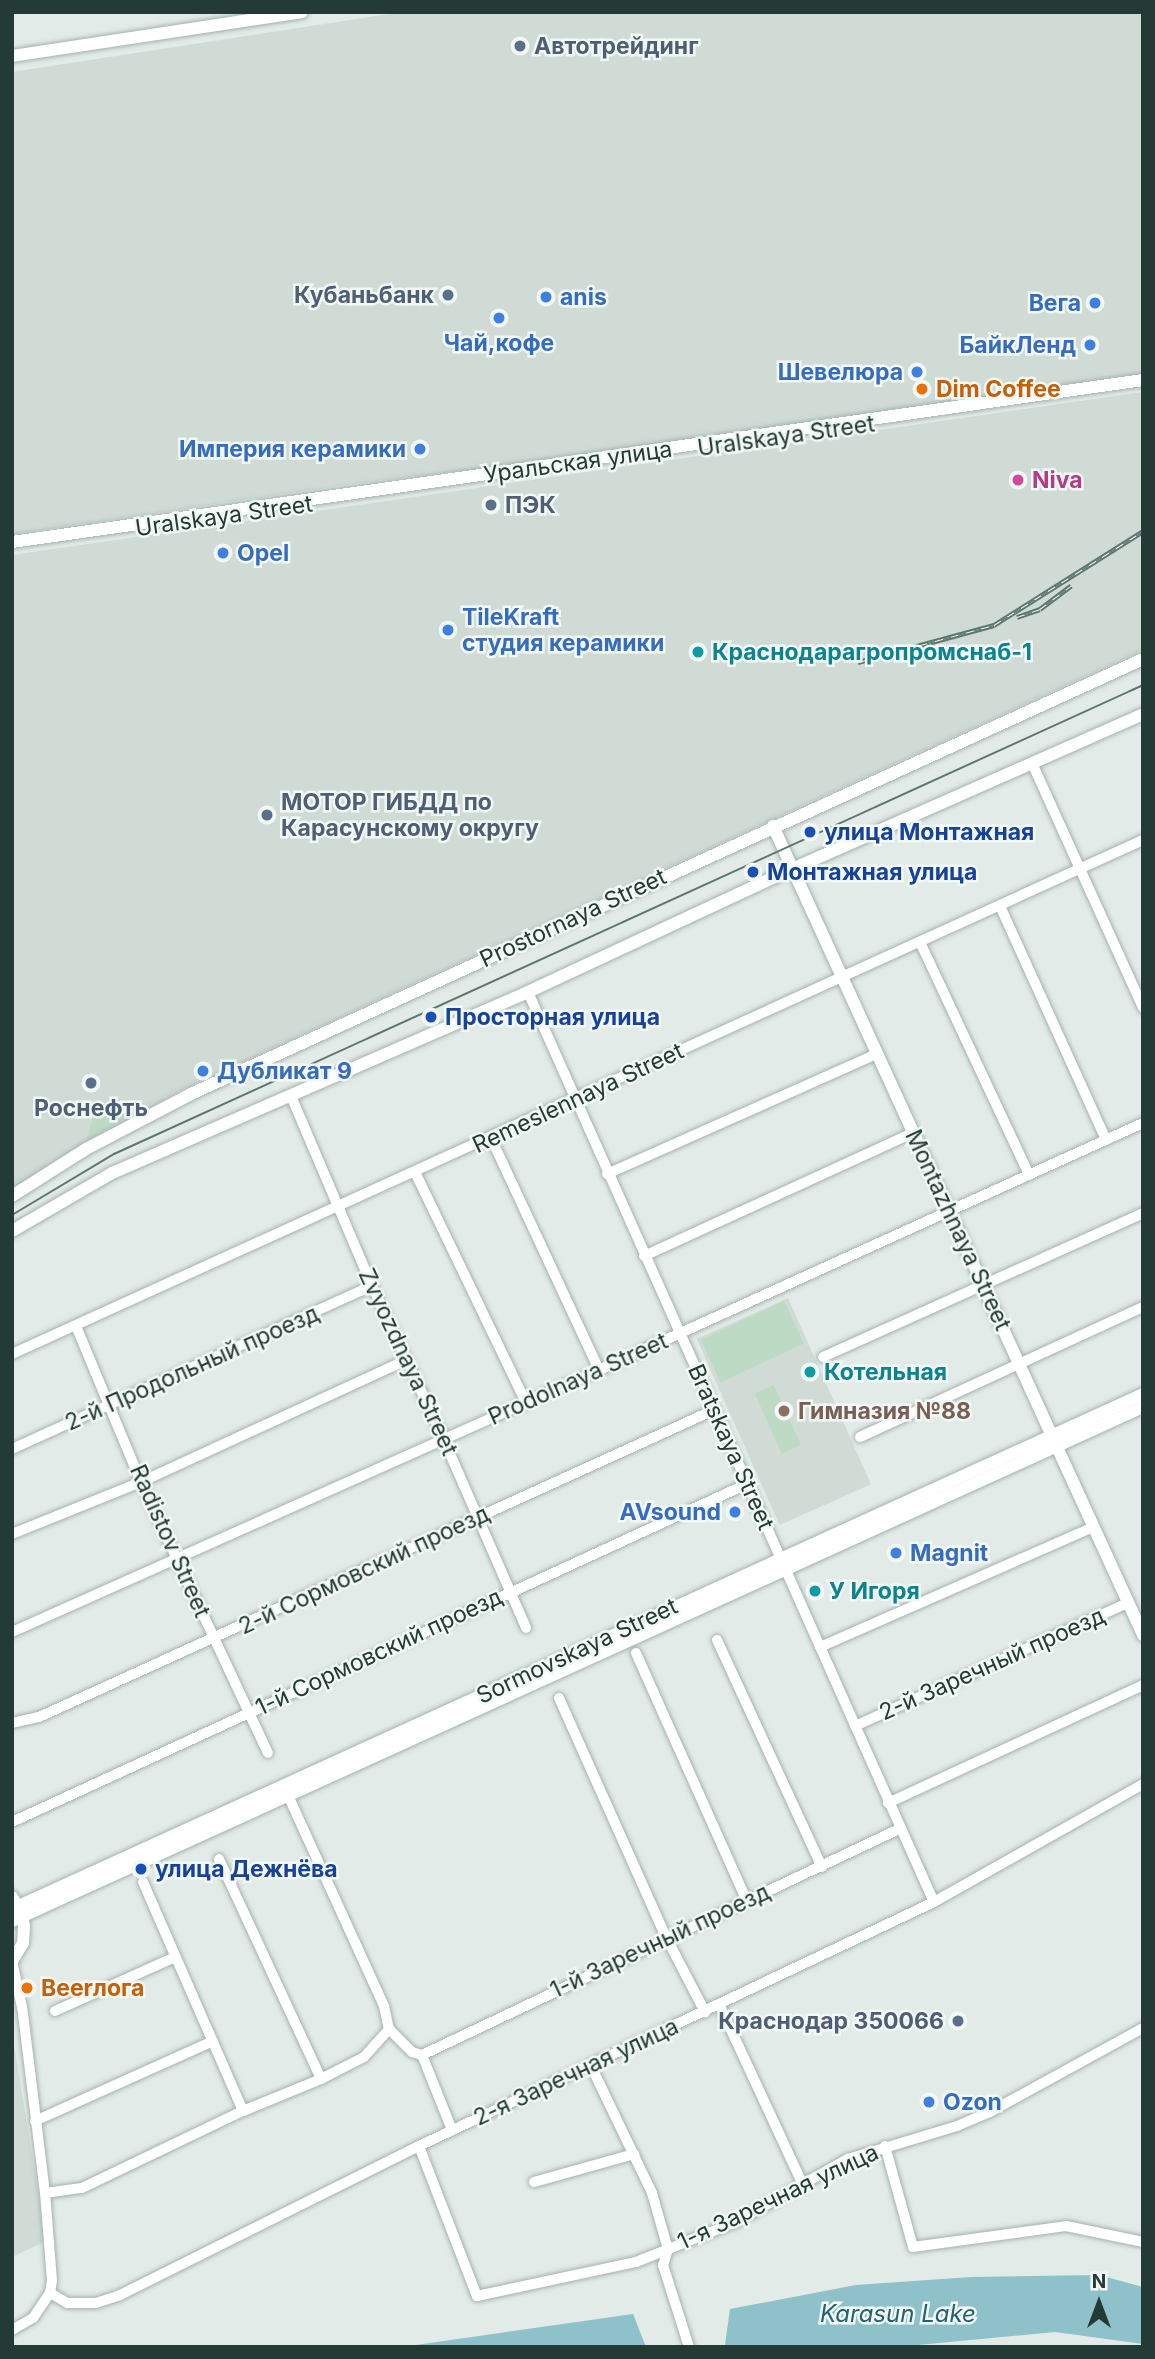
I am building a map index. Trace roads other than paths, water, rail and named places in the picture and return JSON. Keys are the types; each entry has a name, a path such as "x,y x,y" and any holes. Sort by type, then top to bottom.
{"street":[{"path":"12,56 302,12"},
{"name":"Uralskaya Street","path":"12,544 1143,382"},
{"name":"Prostornaya Street","path":"12,1196 86,1149 193,1093 1143,659"},
{"path":"12,1231 112,1173 528,992 792,869 1143,714"},
{"path":"1032,763 1143,1008"},
{"name":"Montazhnaya Street","path":"773,826 1143,1635"},
{"name":"Remeslennaya Street","path":"12,1354 1143,840"},
{"path":"1000,906 1106,1140"},
{"path":"920,942 1029,1175"},
{"name":"Bratskaya Street","path":"528,992 899,1829 934,1902"},
{"path":"607,1174 877,1054"},
{"name":"Zvyozdnaya Street","path":"291,1096 372,1286 479,1517 526,1628"},
{"name":"Prodolnaya Street","path":"12,1632 680,1334 1143,1123"},
{"path":"644,1256 914,1133"},
{"path":"492,1138 599,1370"},
{"path":"415,1172 526,1403"},
{"path":"823,1357 1143,1213"},
{"name":"2-й Продольный проезд","path":"12,1449 372,1286"},
{"path":"860,1437 1143,1307"},
{"name":"Radistov Street","path":"76,1326 111,1404 141,1482 268,1753"},
{"path":"12,1534 141,1482 406,1360"},
{"name":"Sormovskaya Street","path":"16,1909 285,1790 1054,1440 1143,1394"},
{"name":"Sormovskaya Street","path":"1054,1440 1143,1407"},
{"name":"2-й Сормовский проезд","path":"12,1723 39,1717 215,1639 714,1410"},
{"name":"1-й Сормовский проезд","path":"12,1822 747,1484"},
{"path":"820,1647 1093,1527"},
{"name":"2-й Заречный проезд","path":"855,1726 1128,1603"},
{"path":"717,1640 822,1867"},
{"path":"636,1653 747,1901"},
{"path":"888,1803 1143,1685"},
{"path":"559,1698 666,1937 705,2012"},
{"name":"2-я Заречная улица","path":"50,2293 67,2303 96,2303 120,2295 419,2146 934,1902 1143,1784"},
{"path":"285,1790 384,2006 388,2029 412,2052 422,2055 453,2130"},
{"name":"1-й Заречный проезд","path":"422,2055 666,1937 899,1829"},
{"path":"219,1859 321,2079"},
{"path":"143,1882 243,2111"},
{"path":"12,2330 33,2318 50,2293 52,2273 22,2007 12,1961 24,1937 16,1909"},
{"path":"55,2011 174,1957"},
{"path":"719,2004 803,2185"},
{"name":"1-я Заречная улица","path":"419,2146 477,2296 635,2262 736,2222 848,2159 957,2126 990,2112 1143,2028"},
{"path":"45,2193 82,2188 243,2111 321,2079 364,2056 388,2029"},
{"path":"35,2121 213,2041"},
{"path":"591,2066 652,2193 668,2249 663,2265 689,2347"},
{"path":"885,2146 913,2247 1066,2226 1143,2242"},
{"path":"534,2182 634,2154"}],"water":[{"name":"Karasun Lake","path":"1099,2275 1143,2287 1143,2344 1055,2332 897,2347 725,2345 730,2309 856,2285 971,2277"},
{"path":"633,2314 646,2347 402,2347"}],"tram line":[{"path":"12,1215 114,1154 1143,685"}],"railway":[{"path":"858,662 994,625 1143,531"},
{"path":"1017,617 1040,609 1071,586"}],"place":[{"name":"Автотрейдинг","path":"520,46"},
{"name":"Кубаньбанк","path":"448,295"},
{"name":"anis","path":"546,297"},
{"name":"Вега","path":"1095,303"},
{"name":"Чай,кофе","path":"499,318"},
{"name":"БайкЛенд","path":"1090,345"},
{"name":"Шевелюра","path":"917,372"},
{"name":"Dim Coffee","path":"922,389"},
{"name":"Империя керамики","path":"420,449"},
{"name":"Niva","path":"1018,480"},
{"name":"ПЭК","path":"491,505"},
{"name":"Opel","path":"223,553"},
{"name":"TileKraft студия керамики","path":"448,630"},
{"name":"Краснодарагропромснаб-1","path":"698,652"},
{"name":"МОТОР ГИБДД по Карасунскому округу","path":"267,815"},
{"name":"улица Монтажная","path":"810,832"},
{"name":"Монтажная улица","path":"753,872"},
{"name":"Просторная улица","path":"431,1017"},
{"name":"Дубликат 9","path":"203,1071"},
{"name":"Роснефть","path":"91,1083"},
{"name":"Котельная","path":"810,1372"},
{"name":"Гимназия №88","path":"784,1411"},
{"name":"AVsound","path":"735,1512"},
{"name":"Magnit","path":"896,1553"},
{"name":"У Игоря","path":"815,1591"},
{"name":"улица Дежнёва","path":"141,1869"},
{"name":"Beerлога","path":"27,1988"},
{"name":"Краснодар 350066","path":"958,2021"},
{"name":"Ozon","path":"929,2102"}]}
